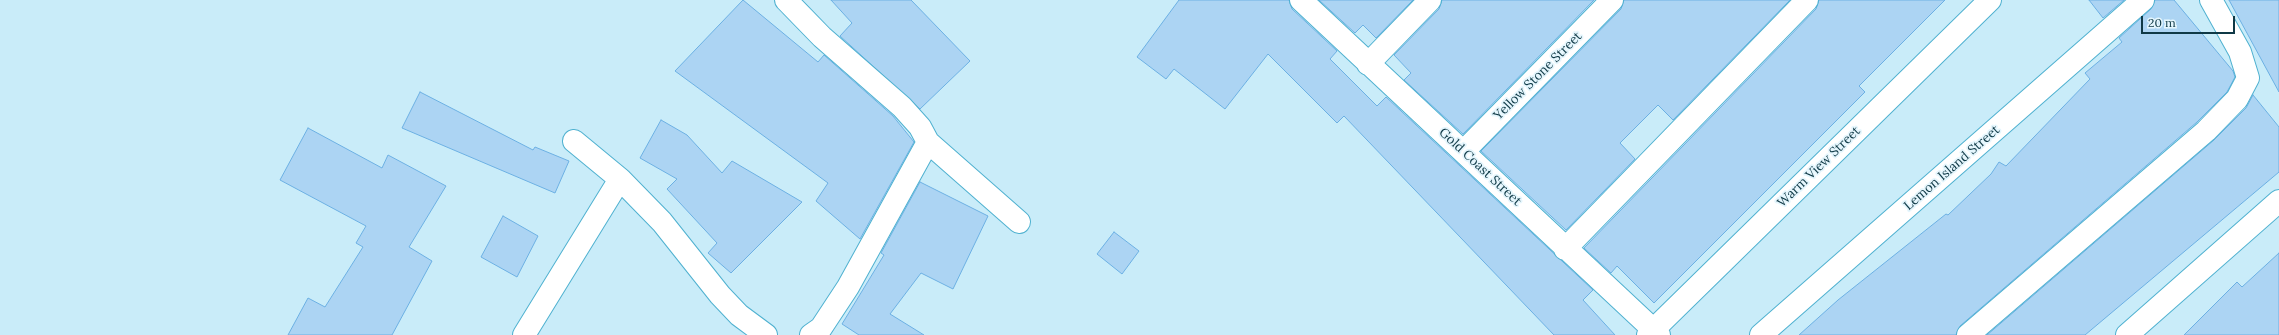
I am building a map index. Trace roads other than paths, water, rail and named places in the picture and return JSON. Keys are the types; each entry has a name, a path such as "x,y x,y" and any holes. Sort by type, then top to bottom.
{"street":[{"path":"786,0 822,37 902,107 920,126 927,136 928,142 848,287 821,328 811,335"},
{"name":"Gold Coast Street","path":"1301,0 1368,64 1464,151 1653,333"},
{"path":"1368,64 1430,0"},
{"name":"Yellow Stone Street","path":"1464,151 1612,0"},
{"path":"1565,249 1807,0"},
{"name":"Warm View Street","path":"1653,333 1990,0"},
{"name":"Lemon Island Street","path":"1761,335 2143,0"},
{"path":"1968,335 2206,131 2237,99 2248,78 2240,52 2211,0"},
{"path":"574,141 620,179 662,222 720,295 739,315 766,335"},
{"path":"928,142 1019,222"},
{"path":"524,335 620,179"},
{"path":"2127,335 2279,201"}]}
